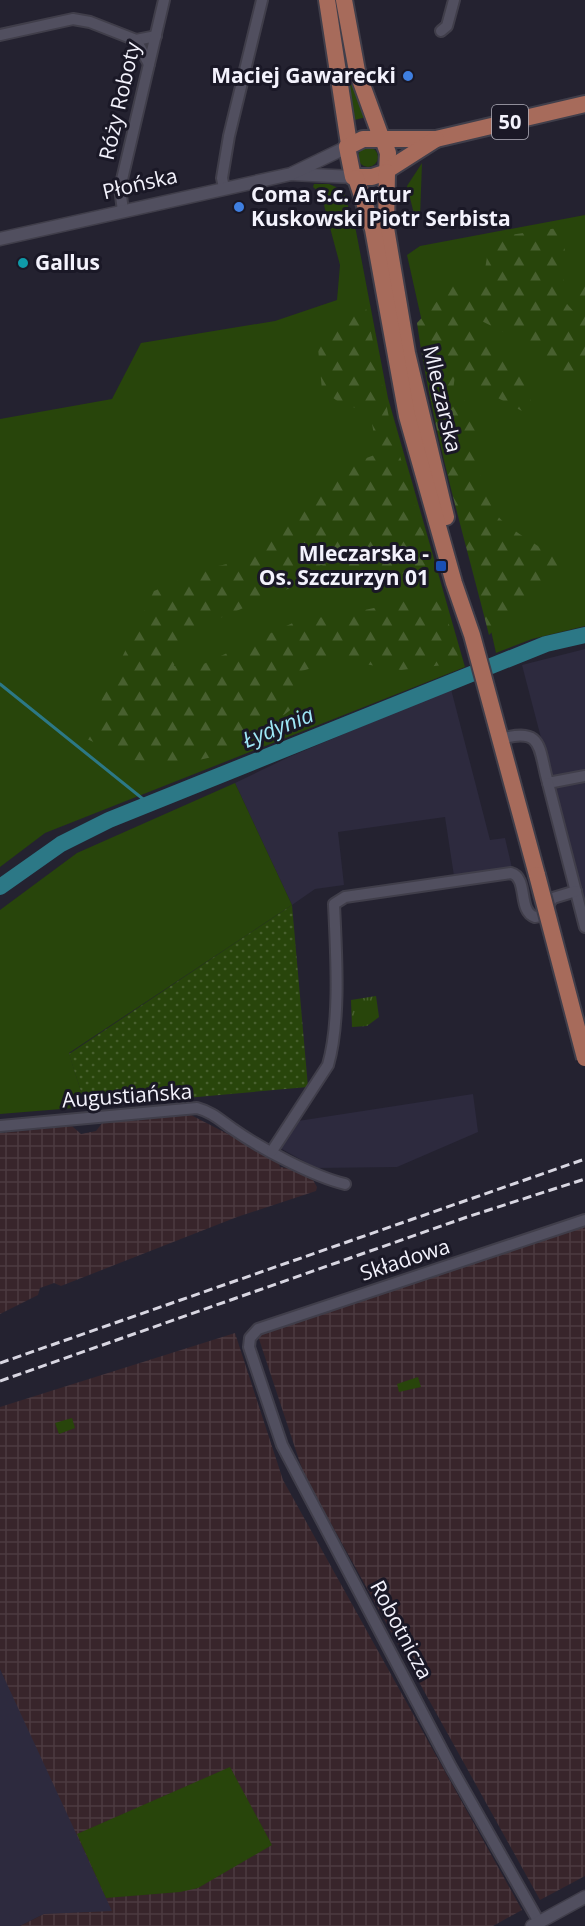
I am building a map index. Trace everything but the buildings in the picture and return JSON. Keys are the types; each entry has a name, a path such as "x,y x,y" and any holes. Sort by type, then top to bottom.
{"main road":[{"name":"Mleczarska","path":"327,0 354,178 373,229 394,355 407,416 454,583 472,635"},
{"name":"Mleczarska","path":"344,0 361,88 388,153 386,228 411,373 472,635 500,739"},
{"name":"50","path":"382,138 436,139 585,104"},
{"path":"348,145 363,139 382,138"},
{"name":"50","path":"388,170 436,139"},
{"path":"354,178 388,170"},
{"path":"500,739 585,1058"}],"street":[{"name":"Róży Roboty","path":"123,211 120,188 164,0"},
{"path":"224,188 222,178 229,136 262,0"},
{"path":"441,31 447,26 454,0"},
{"path":"0,35 73,19 90,22 136,40 156,36"},
{"path":"136,40 149,64"},
{"name":"Płońska","path":"0,239 291,174 348,145"},
{"name":"Płońska","path":"291,174 354,178"},
{"path":"500,739 525,733 532,736 536,742 585,927"},
{"path":"548,783 585,776"},
{"path":"272,1151 328,1065 333,1049 336,977 334,904 345,897 511,873 519,879 527,911 535,917 540,916 553,898 576,891"},
{"name":"Augustiańska","path":"0,1126 197,1108 209,1111 233,1129 324,1179 345,1184"},
{"name":"Składowa","path":"249,1347 250,1338 258,1329 585,1220"},
{"name":"Robotnicza","path":"249,1347 282,1445 535,1924"},
{"path":"535,1924 585,1897"}],"shaded area":[{"path":"585,649 585,906 522,665"},
{"path":"451,689 490,840 505,838 512,868 454,876 445,817 338,832 344,885 315,889 292,905 235,783 289,757"},
{"path":"473,1094 478,1132 397,1167 316,1168 280,1148 298,1121"},
{"path":"191,1115 278,1160 280,1167 293,1169 313,1180 317,1187 316,1191 237,1217 61,1286 54,1283 40,1288 38,1295 0,1314 0,1133 72,1126 81,1134 96,1131 103,1122"},
{"path":"585,1213 585,1876 540,1900 304,1475 255,1327"},
{"path":"235,1333 283,1480 522,1910 493,1926 20,1926 44,1914 112,1911 0,1669 0,1407"},
{"path":"0,1669 113,1912 44,1914 20,1926 0,1926"}],"green space":[{"path":"333,0 338,0 366,117 351,121"},
{"path":"368,147 375,150 378,157 375,164 368,167 361,164 358,157 361,150"},
{"path":"422,163 420,218 415,218 407,186"},
{"path":"314,184 329,184 343,190 356,231 388,398 465,667 45,833 0,867 0,419 112,399 141,343 275,321 337,300 340,265 321,194 313,187"},
{"path":"585,215 585,626 532,639 496,653 407,255 420,246"},
{"path":"558,228 566,254 562,298 574,312 585,275 585,373 582,376 548,372 523,342 470,315 477,328 528,383 533,417 455,375 453,391 478,412 479,466 485,492 498,516 509,527 567,564 526,598 489,635 431,402 417,323 442,296 448,285 483,282 490,238"},
{"path":"364,299 391,427 434,567 361,582 321,565 290,588 190,631 174,666 199,666 297,621 356,612 440,593 460,663 401,670 340,660 298,672 297,705 235,752 185,763 132,760 87,739 102,699 154,591 205,569 249,559 307,497 340,468 377,454 370,411 343,405 322,390 318,348 347,307"},
{"path":"235,783 292,905 69,1053 86,1107 0,1114 0,910 77,853"},
{"path":"292,905 308,1087 86,1107 69,1054"},
{"path":"376,996 379,1017 367,1026 352,1027 351,1000"},
{"path":"418,1377 421,1387 399,1392 397,1384"},
{"path":"72,1418 75,1428 59,1434 55,1423"},
{"path":"230,1767 272,1845 198,1888 180,1892 106,1898 77,1834"}],"waterway":[{"name":"Łydynia","path":"0,887 61,844 109,820 546,644 585,635"},
{"path":"0,684 148,803"}],"railway":[{"path":"0,1363 585,1159"},
{"path":"0,1381 467,1217 585,1179"}],"place":[{"name":"Maciej Gawarecki","path":"408,76"},
{"name":"Coma s.c. Artur Kuskowski Piotr Serbista","path":"239,207"},
{"name":"Gallus","path":"23,263"},
{"name":"Mleczarska - Os. Szczurzyn 01","path":"441,566"}]}
